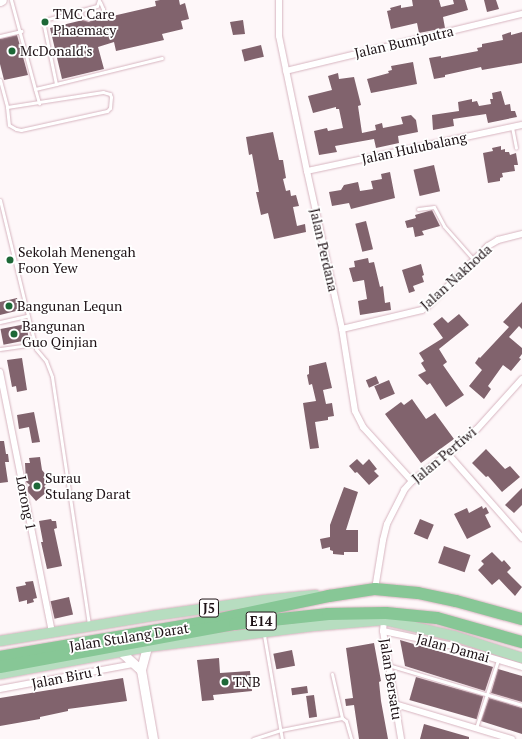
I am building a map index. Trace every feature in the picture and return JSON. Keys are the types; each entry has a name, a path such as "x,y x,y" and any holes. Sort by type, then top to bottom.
{"highway":[{"name":"Jalan Stulang Darat","path":"329,596 375,589 418,593 456,600 522,620"},
{"name":"E14","path":"0,658 210,620 329,596"},
{"name":"E14","path":"0,667 235,624 328,614 386,613 437,618 522,642"}],"main road":[{"name":"Jalan Stulang Darat","path":"0,641 52,633 89,623 312,594 329,596"},
{"name":"Jalan Stulang Darat","path":"0,674 147,647 314,626 384,620 454,636 522,658"}],"street":[{"name":"Jalan Perdana","path":"279,0 279,36 342,329 355,411 358,420 363,427 412,481"},
{"name":"Jalan Bumiputra","path":"286,70 522,14"},
{"name":"Jalan Hulubalang","path":"307,171 522,125"},
{"name":"Jalan Nakhoda","path":"342,329 422,310 428,306 488,246 498,240 522,234"},
{"name":"Lorong 1","path":"0,372 52,633"},
{"name":"Jalan Pertiwi","path":"375,589 387,524 404,490 412,481 448,454 477,429 522,379"},
{"path":"448,454 522,538"},
{"name":"Jalan Bersatu","path":"384,620 383,631 401,739"},
{"name":"Jalan Damai","path":"383,631 449,644 522,667"},
{"path":"147,647 141,670 153,739"},
{"path":"121,652 141,670"},
{"name":"Jalan Biru 1","path":"0,689 133,664"},
{"path":"395,704 512,739"}],"lane":[{"path":"11,0 21,32 39,103"},
{"path":"56,84 44,26 48,19 97,6 99,0"},
{"path":"99,0 103,9 102,14"},
{"path":"79,10 82,17 89,18"},
{"path":"0,36 21,32"},
{"path":"35,89 162,58"},
{"path":"0,80 7,107 9,125 21,130 107,111 110,108 111,97 110,94 103,92 7,107"},
{"path":"512,127 516,148"},
{"path":"0,200 35,344 46,361 52,377 89,623"},
{"path":"418,209 434,207 444,226 474,260"},
{"path":"0,322 27,316"},
{"path":"0,349 35,344"},
{"path":"263,633 282,739"},
{"path":"476,728 498,660"},
{"path":"388,666 522,705"},
{"path":"332,674 342,718 346,721 351,739"},
{"path":"253,739 281,730 342,718"}],"building":[{"path":"179,0 180,5 185,3 189,19 181,21 183,29 162,34 164,40 116,51 114,42 98,47 104,69 62,79 50,28 83,20 89,22 92,19 104,16 104,18 156,6 155,1"},
{"path":"412,0 439,0 441,7 454,4 453,0 465,0 468,10 443,17 445,28 419,33 417,23 391,29 387,11 391,10 390,8 401,5 401,8 413,6"},
{"path":"484,0 496,0 499,9 487,12"},
{"path":"243,20 245,34 233,35 230,22"},
{"path":"511,32 511,35 522,32 522,63 482,70 481,67 434,79 429,58 441,56 441,58 478,51 477,48 482,47 482,44 503,40 502,35"},
{"name":"McDonald's","path":"17,35 28,75 4,80 0,64 0,39"},
{"path":"261,45 264,57 244,61 242,50"},
{"path":"413,62 417,84 371,93 367,79 389,73 388,71 392,70 391,66"},
{"path":"338,73 339,79 354,77 361,105 358,106 362,133 376,130 375,125 382,123 383,128 403,124 401,117 411,115 416,120 418,132 398,136 399,143 376,148 374,139 335,146 337,152 319,155 314,131 327,128 328,131 343,128 339,109 336,109 336,107 313,113 308,96 332,90 328,76"},
{"path":"501,91 505,105 510,104 511,111 515,111 517,117 488,123 486,114 453,119 454,126 433,130 432,115 459,111 458,102 472,99 472,102 477,101 479,106 491,104 490,99 493,99 492,93"},
{"path":"273,132 279,160 283,160 286,178 283,179 286,191 290,190 291,196 296,195 299,206 293,207 297,226 305,224 306,232 274,239 268,213 261,215 256,192 259,192 252,154 249,155 246,137"},
{"path":"501,146 501,150 505,149 505,152 509,152 510,155 516,153 518,165 514,165 515,171 502,173 503,177 500,178 500,181 488,183 483,153 493,151 492,148"},
{"path":"434,165 440,191 420,196 414,170"},
{"path":"390,172 395,198 351,209 349,203 332,206 329,192 341,190 344,185 358,182 360,191 373,189 371,181 382,179 381,174"},
{"path":"432,210 440,226 422,231 424,235 415,237 413,227 407,228 405,221 416,218 415,215"},
{"path":"366,221 373,249 362,252 355,224"},
{"path":"368,258 369,263 374,262 380,287 383,286 385,303 390,302 391,310 360,315 358,301 367,299 364,280 353,282 349,268 355,267 354,261"},
{"path":"421,264 424,282 413,286 415,291 409,293 402,270"},
{"name":"Bangunan Lequn","path":"17,298 20,310 0,315 0,302"},
{"path":"522,302 522,329 519,326 509,337 522,348 522,354 519,358 521,359 511,371 503,365 488,386 491,389 484,399 469,386 482,370 475,363 479,357 480,358 509,327 503,322"},
{"path":"459,314 469,325 439,349 447,362 443,365 464,395 446,407 430,383 427,385 418,375 426,371 421,363 424,361 419,353 443,338 433,324 442,317 448,323"},
{"name":"Bangunan Guo Qinjian","path":"26,324 29,340 4,345 0,329"},
{"path":"22,358 27,390 17,392 16,386 12,387 7,360"},
{"path":"326,362 332,388 323,390 326,404 332,403 334,416 328,417 328,420 315,422 319,448 310,449 303,403 316,401 312,384 309,385 307,375 309,374 309,366"},
{"path":"376,376 379,383 369,388 366,380"},
{"path":"389,380 395,394 380,400 374,386"},
{"path":"412,399 426,419 435,413 454,439 421,463 385,414 401,402 404,405"},
{"path":"34,412 40,442 32,443 29,427 19,429 17,415"},
{"path":"0,441 4,441 9,462 5,462 8,482 0,483"},
{"path":"486,449 505,469 510,466 520,477 502,492 488,476 486,477 472,463"},
{"name":"Surau Stulang Darat","path":"40,457 42,470 46,475 43,477 48,483 44,486 48,491 36,501 28,492 28,487 30,485 26,482 25,463 30,463 29,458"},
{"path":"357,459 363,465 369,459 377,469 374,471 379,476 369,485 349,466"},
{"path":"344,487 358,492 346,530 358,530 358,552 344,552 344,555 333,554 330,547 322,549 320,539 330,537 330,525"},
{"path":"522,488 522,505 514,513 505,505"},
{"path":"482,506 483,509 486,507 489,513 485,515 491,527 467,539 454,514 467,508 469,513"},
{"path":"51,519 52,521 56,521 57,528 54,529 62,566 47,569 41,542 43,542 39,521"},
{"path":"420,519 434,525 428,540 414,534"},
{"path":"444,546 470,555 465,572 438,563"},
{"path":"492,552 502,562 504,560 511,568 507,572 522,587 515,596 499,579 492,585 478,570 484,564 481,561"},
{"path":"33,581 37,598 33,599 34,602 27,604 27,600 19,602 16,587 26,585 25,582"},
{"path":"69,597 73,615 55,619 50,601"},
{"path":"400,640 493,667 485,691 405,666"},
{"path":"374,643 381,681 379,682 381,701 388,739 359,739 354,705 346,706 345,699 353,698 346,648"},
{"name":"TNB","path":"292,650 295,666 276,669 273,654"},
{"name":"TNB","path":"219,658 220,673 250,671 252,691 213,695 214,700 202,701 197,660"},
{"path":"498,669 522,676 522,702 491,693"},
{"path":"416,677 483,696 477,719 409,700"},
{"path":"123,678 127,701 68,709 68,711 40,717 40,719 0,726 0,698"},
{"path":"307,686 308,693 292,695 291,688"},
{"path":"314,695 317,717 309,718 306,696"},
{"path":"489,698 522,708 522,734 481,721"},
{"path":"424,724 469,737 469,739 420,739"}],"place":[{"name":"TMC Care Phaemacy","path":"45,22"},
{"name":"McDonald's","path":"12,51"},
{"name":"Sekolah Menengah Foon Yew","path":"10,260"},
{"name":"Bangunan Lequn","path":"9,306"},
{"name":"Bangunan Guo Qinjian","path":"14,334"},
{"name":"Surau Stulang Darat","path":"37,486"},
{"name":"TNB","path":"225,682"}]}
